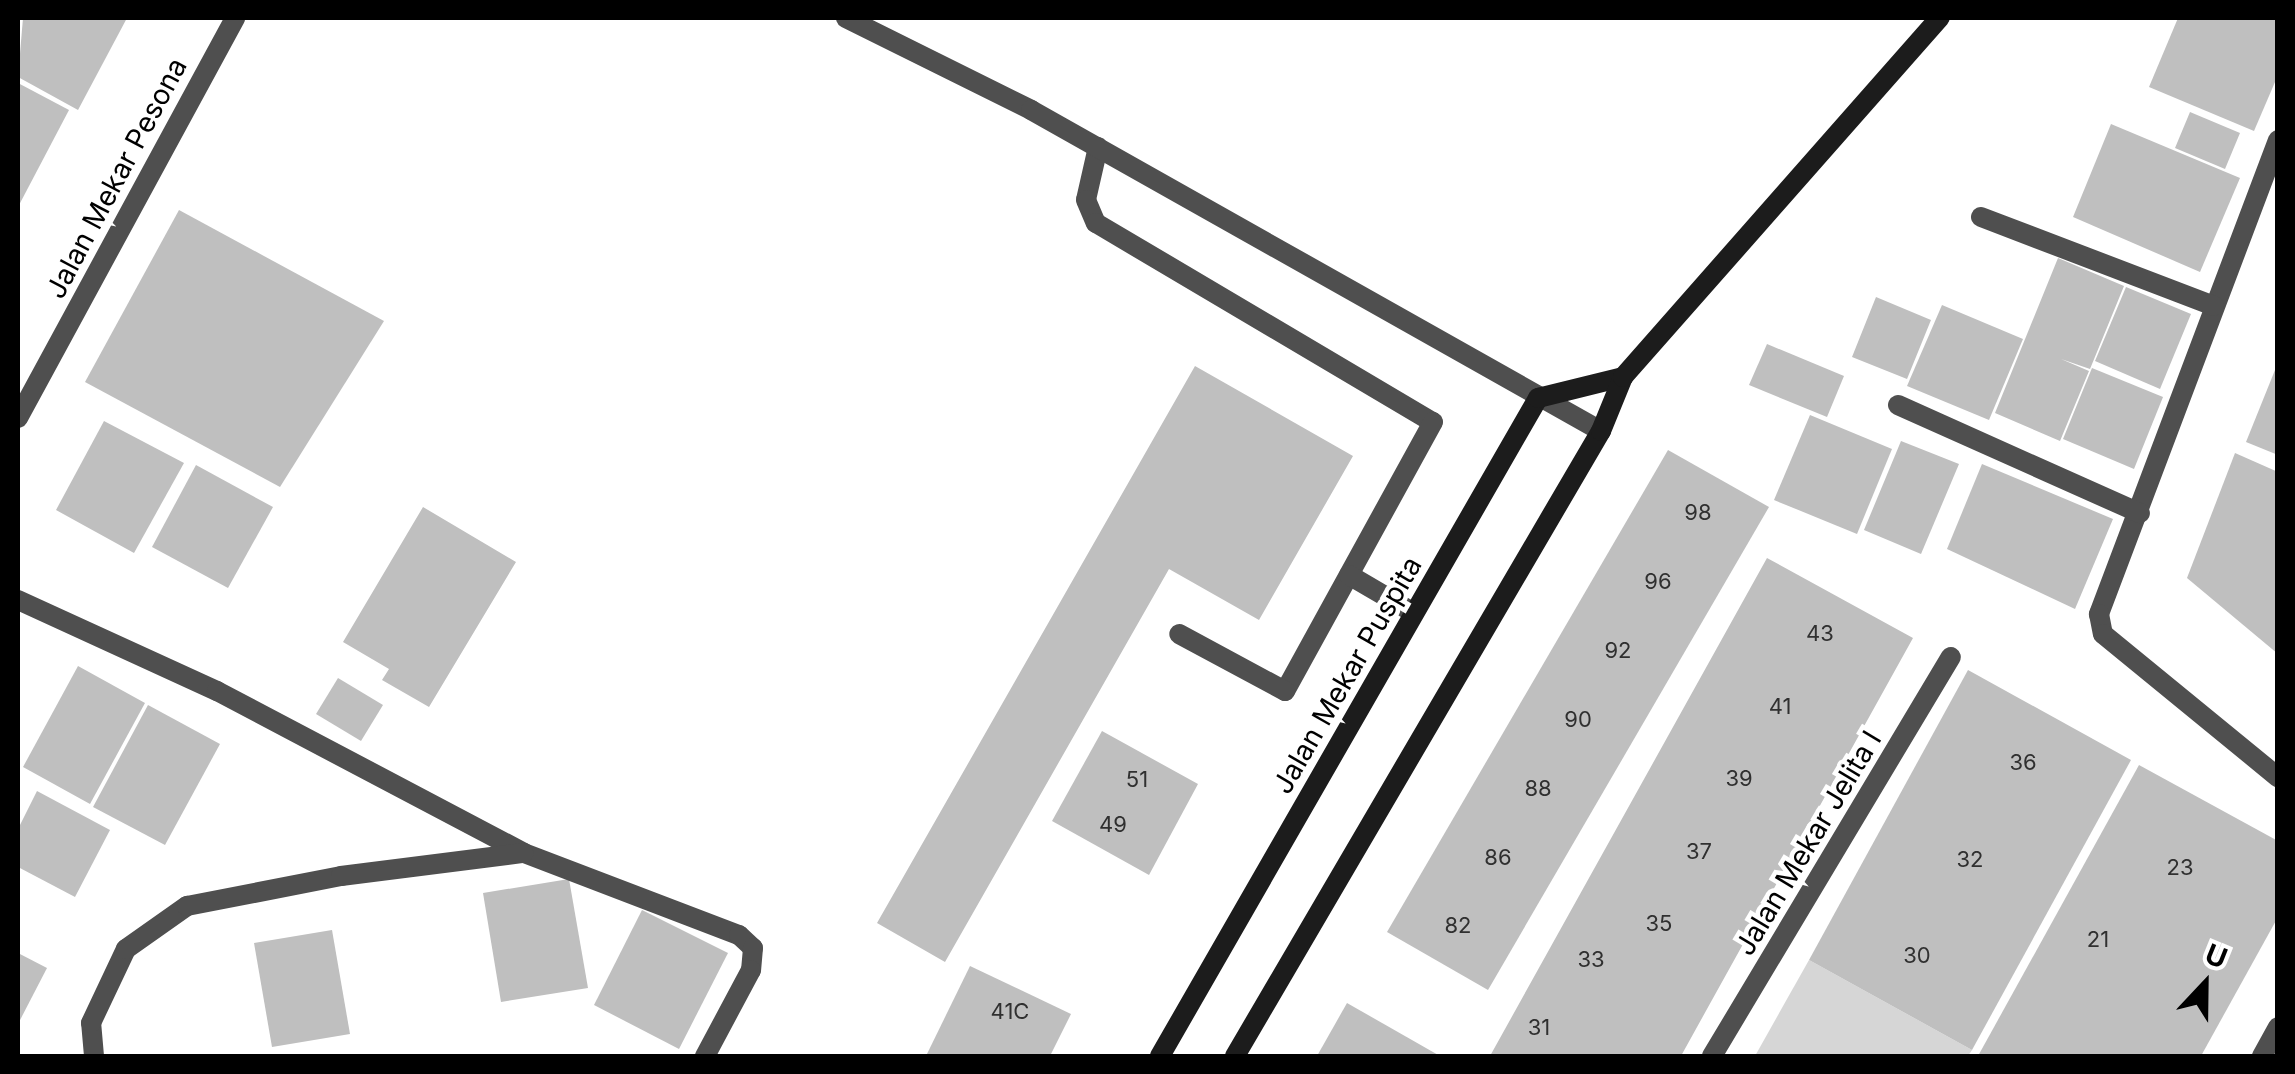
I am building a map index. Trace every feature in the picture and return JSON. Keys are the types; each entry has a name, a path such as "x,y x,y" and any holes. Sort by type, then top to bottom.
{"street":[{"name":"Jalan Mekar Pesona","path":"18,418 235,18"},
{"path":"846,18 1098,148 1601,431"},
{"path":"1235,1056 1601,431 1623,376 1940,18"},
{"path":"2278,140 2099,614 2103,634 2278,778"},
{"path":"1098,148 1086,200 1096,223 1433,422 1284,691 1179,634"},
{"path":"1981,217 2214,306"},
{"path":"1538,398 1623,376"},
{"name":"Jalan Mekar Puspita","path":"1160,1056 1538,398"},
{"path":"1898,405 2140,513"},
{"path":"1349,575 1414,614"},
{"path":"18,600 217,690 524,853 739,935 753,948 751,970 705,1056"},
{"name":"Jalan Mekar Jelita I","path":"1712,1056 1951,657"},
{"path":"94,1056 91,1024 126,950 187,906 341,876 524,853"},
{"path":"2262,1056 2278,1028"}],"shaded area":[{"path":"1809,960 1972,1050 1968,1056 1755,1056"}],"building":[{"path":"23,18 127,18 78,110 18,77"},
{"path":"2178,18 2278,18 2278,75 2254,131 2149,87"},
{"path":"18,83 69,110 18,207"},
{"path":"2190,112 2240,133 2225,169 2175,148"},
{"path":"2111,124 2240,178 2200,272 2073,217"},
{"path":"179,210 384,321 280,487 85,382"},
{"path":"2058,258 2124,286 2090,369 2061,359 2089,371 2060,441 1995,413"},
{"path":"2126,287 2191,314 2160,389 2095,361"},
{"path":"1876,297 1931,320 1907,379 1852,357"},
{"path":"1942,305 2023,339 1989,420 1907,386"},
{"path":"1767,344 1844,376 1827,417 1749,385"},
{"path":"2278,365 2278,455 2246,442"},
{"path":"1195,366 1353,456 1259,620 1169,569 945,962 877,923"},
{"path":"2092,368 2163,397 2134,469 2063,439"},
{"path":"1810,415 1892,449 1857,534 1774,500"},
{"path":"104,421 184,463 134,553 56,510"},
{"path":"1901,441 1959,464 1921,554 1864,530"},
{"path":"1668,450 1769,507 1488,990 1387,932"},
{"path":"2235,453 2278,472 2278,654 2187,578"},
{"path":"1982,464 2113,519 2075,609 1947,549"},
{"path":"196,465 273,507 228,588 152,547"},
{"path":"423,507 516,562 429,707 382,680 389,669 343,642"},
{"path":"1767,558 1913,638 1681,1056 1490,1056"},
{"path":"78,666 145,703 90,804 23,767"},
{"path":"1968,670 2131,760 1972,1050 1809,960"},
{"path":"338,678 383,705 361,741 316,714"},
{"path":"148,705 220,744 165,845 93,807"},
{"path":"1102,731 1198,784 1149,875 1052,821"},
{"path":"2139,765 2278,841 2278,917 2201,1056 1978,1056"},
{"path":"37,791 110,830 75,897 18,867 18,829"},
{"path":"569,879 588,988 501,1002 483,893"},
{"path":"642,910 728,953 679,1049 594,1005"},
{"path":"332,930 350,1034 272,1047 254,943"},
{"path":"18,953 47,968 18,1024"},
{"path":"970,966 1071,1014 1050,1056 926,1056"},
{"path":"1347,1003 1440,1056 1317,1056"}]}
